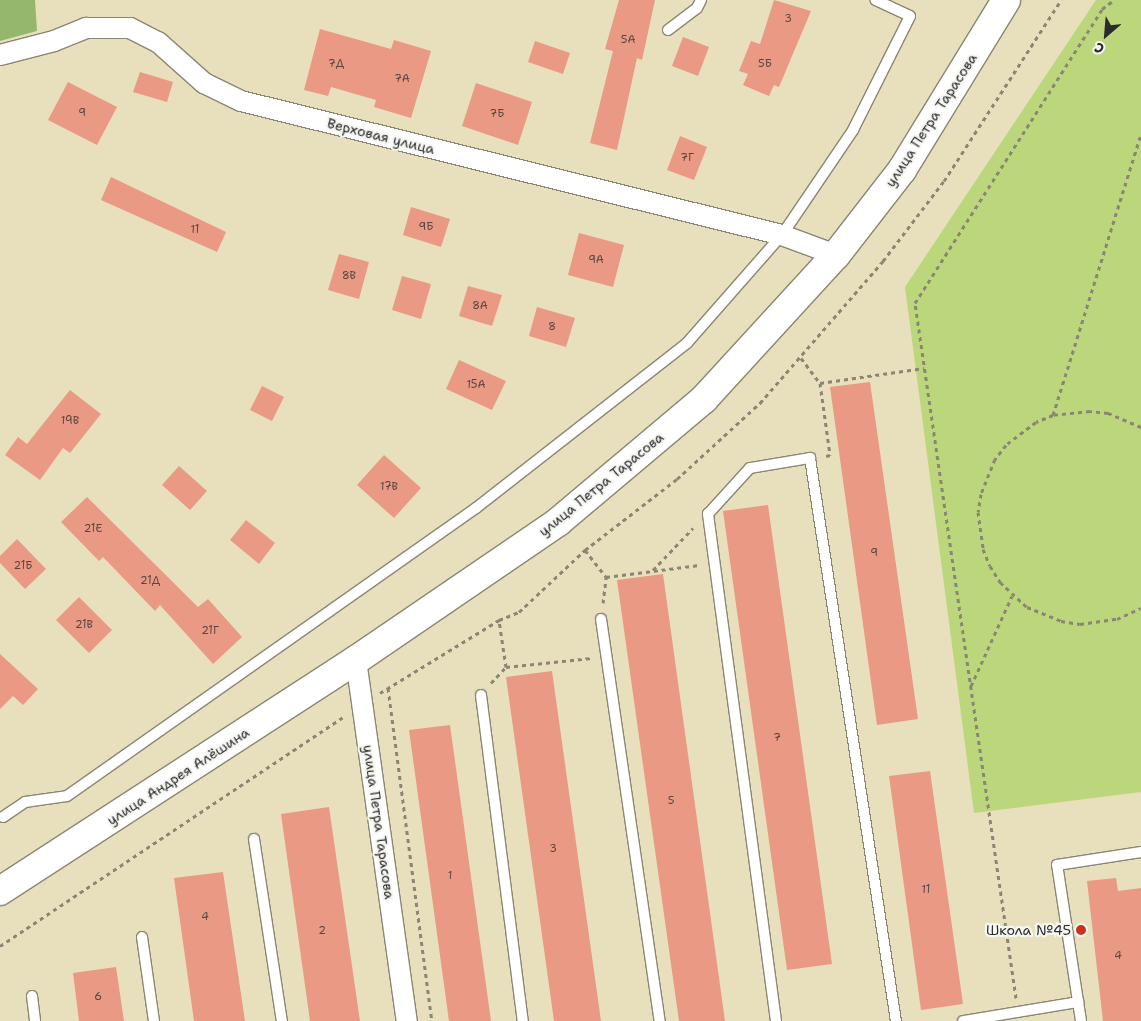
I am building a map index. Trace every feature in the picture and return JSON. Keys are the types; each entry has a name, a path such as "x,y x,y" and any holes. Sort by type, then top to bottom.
{"street":[{"name":"улица Петра Тарасова","path":"407,1021 356,660 558,522 704,399 836,254 902,170 1006,0"},
{"name":"Верховая улица","path":"0,56 54,41 86,28 130,28 158,42 204,83 241,101 782,235 836,254"},
{"name":"улица Андрея Алёшина","path":"0,891 356,660"}],"lane":[{"path":"668,30 697,8 701,0"},
{"path":"4,817 25,802 67,796 476,508 687,343 782,235 853,130 910,16 876,0"},
{"path":"776,1021 708,514 750,468 810,458 896,1021"},
{"path":"601,619 660,1021"},
{"path":"481,695 523,1021"},
{"path":"254,839 282,1021"},
{"path":"1081,1021 1057,865 1141,852"},
{"path":"142,936 154,1021"},
{"path":"32,996 35,1021"},
{"path":"963,1021 1078,1002"}],"path":[{"path":"1018,1012 915,303 1102,8 1114,0"},
{"path":"1053,415 1141,134"},
{"path":"801,358 820,383 830,456 810,458"},
{"path":"820,383 924,368"},
{"path":"1141,427 1108,413 1071,412 1053,415 1036,422 1006,445 995,460 980,494 979,531 983,549 995,574 1012,596 1044,616 1080,624 1117,619 1141,608"},
{"path":"652,571 708,514"},
{"path":"585,550 606,577 601,619"},
{"path":"606,577 714,563"},
{"path":"971,686 1012,596"},
{"path":"499,620 506,667"},
{"path":"481,695 506,667 606,657"},
{"path":"388,688 432,1021"},
{"path":"0,946 362,705"}],"green space":[{"path":"0,0 35,0 37,31 0,41"},
{"path":"1096,0 1141,0 1141,792 974,813 905,287"}],"building":[{"path":"619,0 655,0 642,60 637,58 617,150 590,143 613,51 605,49"},
{"path":"774,0 811,11 779,87 774,85 769,96 743,85 748,74 739,71 751,41 760,44"},
{"path":"320,29 391,49 394,40 431,51 411,118 374,107 376,100 331,87 328,96 304,90"},
{"path":"683,37 709,47 698,76 672,66"},
{"path":"535,41 570,53 563,74 528,62"},
{"path":"140,72 173,82 167,102 133,92"},
{"path":"68,82 117,107 97,145 48,120"},
{"path":"476,83 532,102 518,145 462,126"},
{"path":"680,136 707,147 694,180 667,170"},
{"path":"111,177 226,232 217,252 101,200"},
{"path":"411,207 450,219 441,247 403,235"},
{"path":"579,233 624,245 613,287 568,275"},
{"path":"339,254 369,262 359,299 328,290"},
{"path":"402,276 431,284 421,319 392,310"},
{"path":"468,286 502,295 492,326 459,316"},
{"path":"537,307 575,318 566,347 529,336"},
{"path":"459,360 506,381 492,410 446,389"},
{"path":"870,382 918,719 877,725 830,387"},
{"path":"262,386 284,397 272,421 250,410"},
{"path":"70,390 101,414 70,453 63,448 40,480 5,455 18,437 27,444"},
{"path":"384,455 421,488 394,518 357,485"},
{"path":"179,466 207,491 190,510 162,485"},
{"path":"87,497 198,607 208,599 242,637 213,664 160,605 155,611 103,557 99,561 61,522"},
{"path":"768,505 832,964 787,970 723,511"},
{"path":"246,520 275,543 259,564 230,540"},
{"path":"17,539 46,569 25,589 0,563 0,556"},
{"path":"663,574 725,1021 679,1021 617,580"},
{"path":"79,597 112,630 89,653 56,620"},
{"path":"0,654 38,689 23,705 13,696 0,709"},
{"path":"552,671 601,1021 554,1021 506,677"},
{"path":"450,725 491,1021 449,1021 409,730"},
{"path":"930,771 963,1004 921,1010 889,776"},
{"path":"329,807 360,1021 310,1021 281,814"},
{"path":"223,872 245,1021 194,1021 174,878"},
{"path":"1116,878 1118,891 1141,888 1141,1021 1103,1021 1087,881"},
{"path":"116,967 124,1021 79,1021 73,973"}],"place":[{"name":"Школа №45","path":"1081,930"}]}
